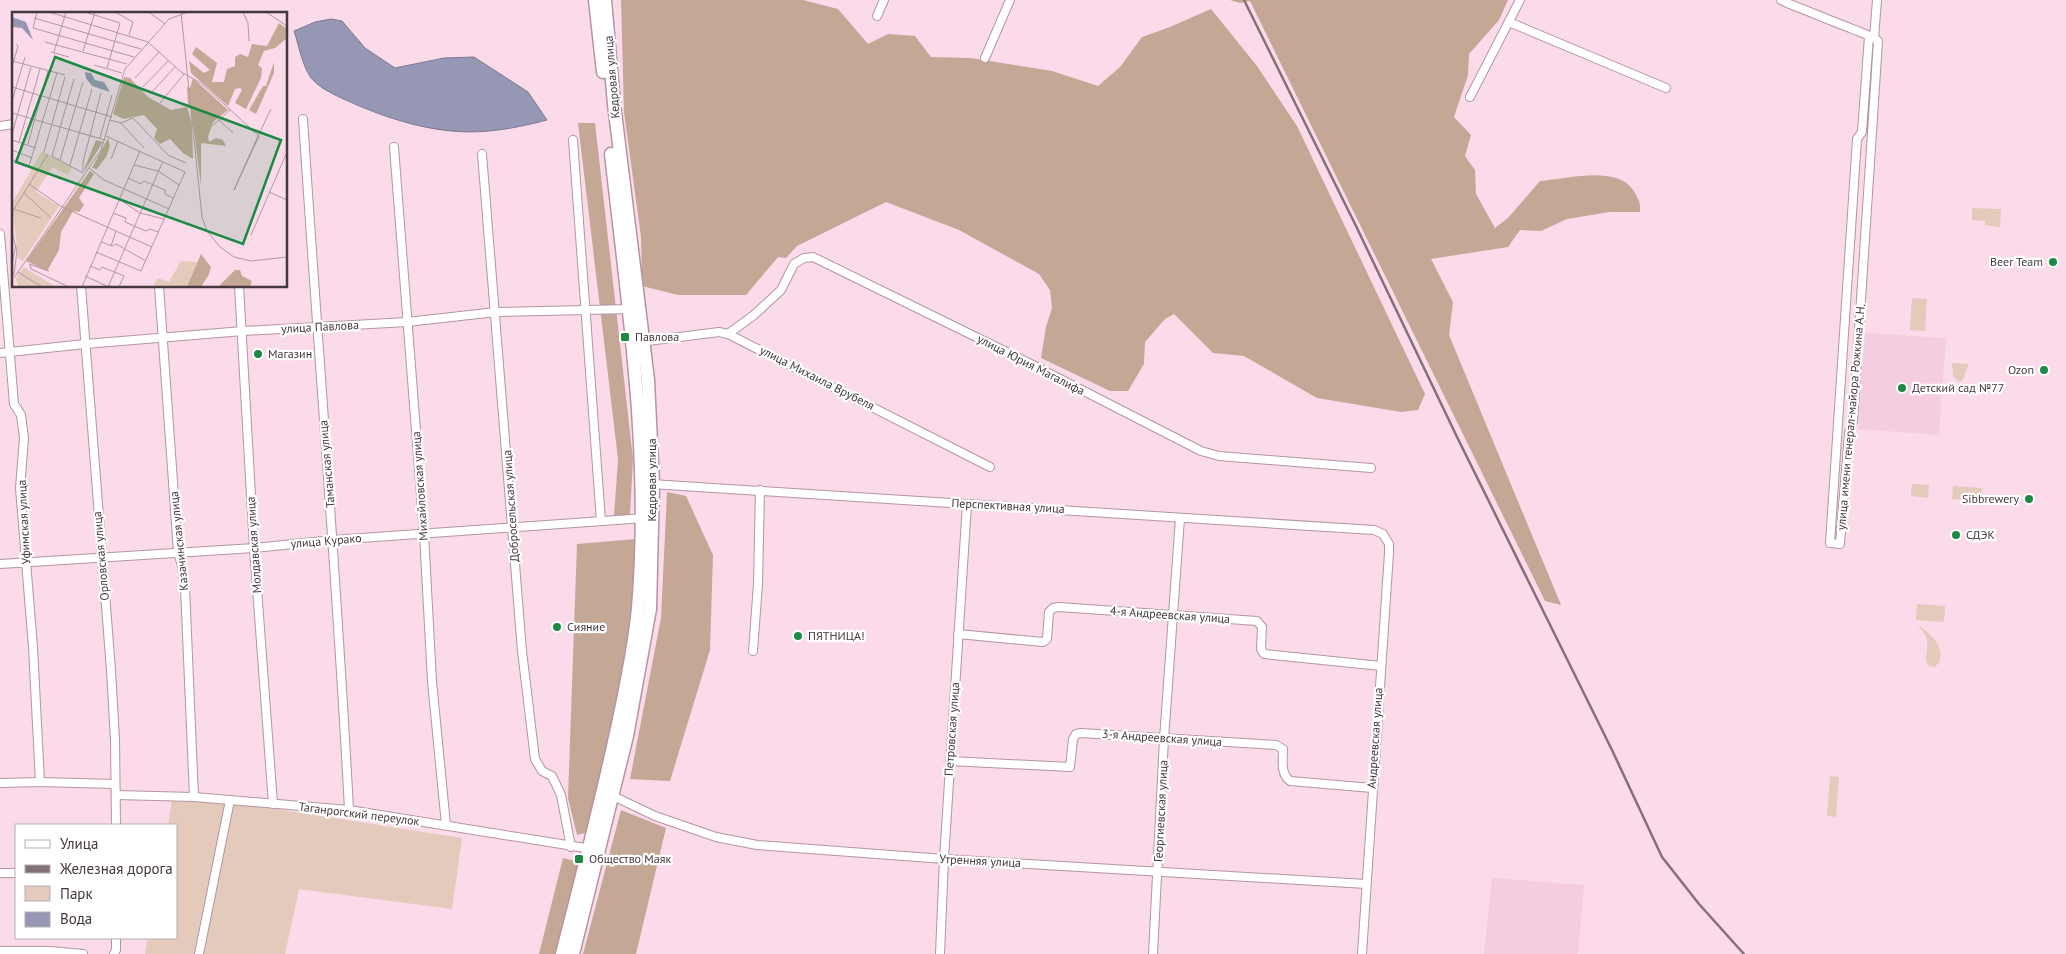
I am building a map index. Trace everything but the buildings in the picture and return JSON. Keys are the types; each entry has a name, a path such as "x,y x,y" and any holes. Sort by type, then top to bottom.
{"main road":[{"name":"Кедровая улица","path":"572,954 594,849 639,681 650,609 647,518 648,484 638,342 595,0"},
{"name":"Кедровая улица","path":"605,0 634,310"},
{"name":"Кедровая улица","path":"562,954 594,849"}],"street":[{"path":"877,16 884,0"},
{"path":"985,58 1010,0"},
{"path":"1470,97 1520,0"},
{"path":"1781,0 1874,38 1877,0"},
{"path":"1509,22 1666,88"},
{"name":"улица имени генерал-майора Рожкина А.Н.","path":"1874,38 1853,421 1849,433 1841,543 1831,544 1857,140 1862,132 1874,38"},
{"name":"Таманская улица","path":"303,119 316,327 333,540 349,810"},
{"path":"573,140 601,521"},
{"name":"Михайловская улица","path":"394,147 424,534 432,681 446,825"},
{"name":"Добросельская улица","path":"482,154 522,651 535,759 542,771 552,776 561,795 571,847"},
{"name":"Уфимская улица","path":"0,234 14,404 21,415 24,438 20,488 33,647 40,782"},
{"name":"улица Юрия Магалифа","path":"728,334 754,315 781,290 794,264 804,258 813,257 1035,366 1201,451 1219,456 1371,468"},
{"name":"Орловская улица","path":"81,288 100,557 111,670 116,824"},
{"name":"Казачинская улица","path":"159,288 178,552 185,587 194,797"},
{"name":"Молдавская улица","path":"239,288 254,548 273,804"},
{"name":"улица Павлова","path":"0,353 85,344 407,322 496,312 585,309 634,310"},
{"name":"улица Михаила Врубеля","path":"638,342 719,332 728,334 990,467"},
{"name":"Перспективная улица","path":"648,484 1052,508 1374,530"},
{"path":"753,651 758,584 760,490"},
{"name":"Петровская улица","path":"940,954 944,859 967,504"},
{"name":"улица Курако","path":"0,564 254,548 333,540 647,518"},
{"name":"Георгиевская улица","path":"1153,954 1164,739 1180,518"},
{"name":"Андреевская улица","path":"1362,954 1389,553 1389,544 1383,534 1374,530"},
{"name":"4-я Андреевская улица","path":"958,634 1042,642 1047,639 1049,612 1053,608 1059,607 1172,614 1257,621 1262,627 1261,649 1264,654 1381,666"},
{"name":"3-я Андреевская улица","path":"950,761 1070,766 1073,739 1076,734 1081,733 1276,745 1283,749 1283,772 1290,781 1372,788"},
{"path":"0,783 115,784"},
{"name":"Утренняя улица","path":"608,794 655,816 716,837 757,845 944,859 1366,884"},
{"name":"Таганрогский переулок","path":"116,795 194,797 349,810 571,847 594,849"},
{"path":"199,954 230,800"},
{"path":"0,873 15,873"},
{"path":"115,952 116,939"},
{"path":"0,951 50,951 83,954"}],"shaded area":[{"path":"621,0 803,0 838,9 868,44 888,34 915,36 931,57 970,58 1052,71 1098,86 1120,67 1142,37 1211,9 1257,66 1297,126 1425,394 1418,410 1401,412 1317,398 1244,356 1213,353 1174,314 1165,319 1145,342 1144,364 1128,391 1110,391 1041,358 1046,327 1052,308 1050,290 1039,274 959,230 886,202 797,246 786,258 778,257 746,295 678,295 642,286 641,237 624,112"},
{"path":"1230,0 1508,0 1499,20 1469,54 1468,75 1454,117 1471,135 1465,156 1475,170 1476,194 1495,228 1508,218 1540,181 1590,175 1615,178 1625,182 1638,198 1640,212 1610,212 1567,219 1541,231 1520,230 1508,247 1431,259 1453,302 1449,335 1561,605 1545,601 1250,1 1240,3"},
{"path":"578,123 595,123 633,459 630,514 614,517 618,459"},
{"name":"Детский сад №77","path":"1865,333 1946,338 1939,435 1858,429"},
{"path":"667,492 686,496 713,555 710,650 670,781 630,779 661,618"},
{"path":"636,539 630,627 612,734 585,833 577,835 568,798 577,544"},
{"path":"621,810 666,828 636,954 583,954"},
{"path":"563,858 583,863 560,954 539,954"},
{"path":"1492,878 1584,885 1578,954 1484,954"}],"green space":[{"path":"1972,208 2001,209 2000,227 1985,225 1985,221 1972,220"},
{"path":"1912,298 1927,299 1925,331 1910,330"},
{"path":"1952,363 1969,364 1962,381 1958,381 1953,376"},
{"path":"1912,484 1929,485 1928,498 1911,496"},
{"path":"1953,486 1982,488 1981,501 1952,499"},
{"path":"1917,604 1945,606 1944,622 1916,620"},
{"path":"1916,625 1932,637 1940,649 1941,655 1935,667 1929,666 1927,662 1926,636"},
{"path":"1830,776 1839,777 1836,817 1827,816"},
{"path":"173,793 462,838 452,909 299,889 285,954 145,954 148,939 178,939 178,824 168,824"}],"water":[{"path":"331,19 342,21 365,48 395,68 444,58 474,57 528,92 547,120 498,130 462,132 408,123 339,97 321,87 311,78 303,61 294,31 315,22"}],"railway":[{"path":"1244,0 1612,750 1662,857 1699,904 1744,954"}],"place":[{"name":"Beer Team","path":"2053,262"},
{"name":"Павлова","path":"625,337"},
{"name":"Магазин","path":"258,354"},
{"name":"Ozon","path":"2044,370"},
{"name":"Детский сад №77","path":"1902,388"},
{"name":"Sibbrewery","path":"2029,499"},
{"name":"СДЭК","path":"1956,535"},
{"name":"Сияние","path":"557,627"},
{"name":"ПЯТНИЦА!","path":"798,636"},
{"name":"Общество Маяк","path":"579,859"}]}
